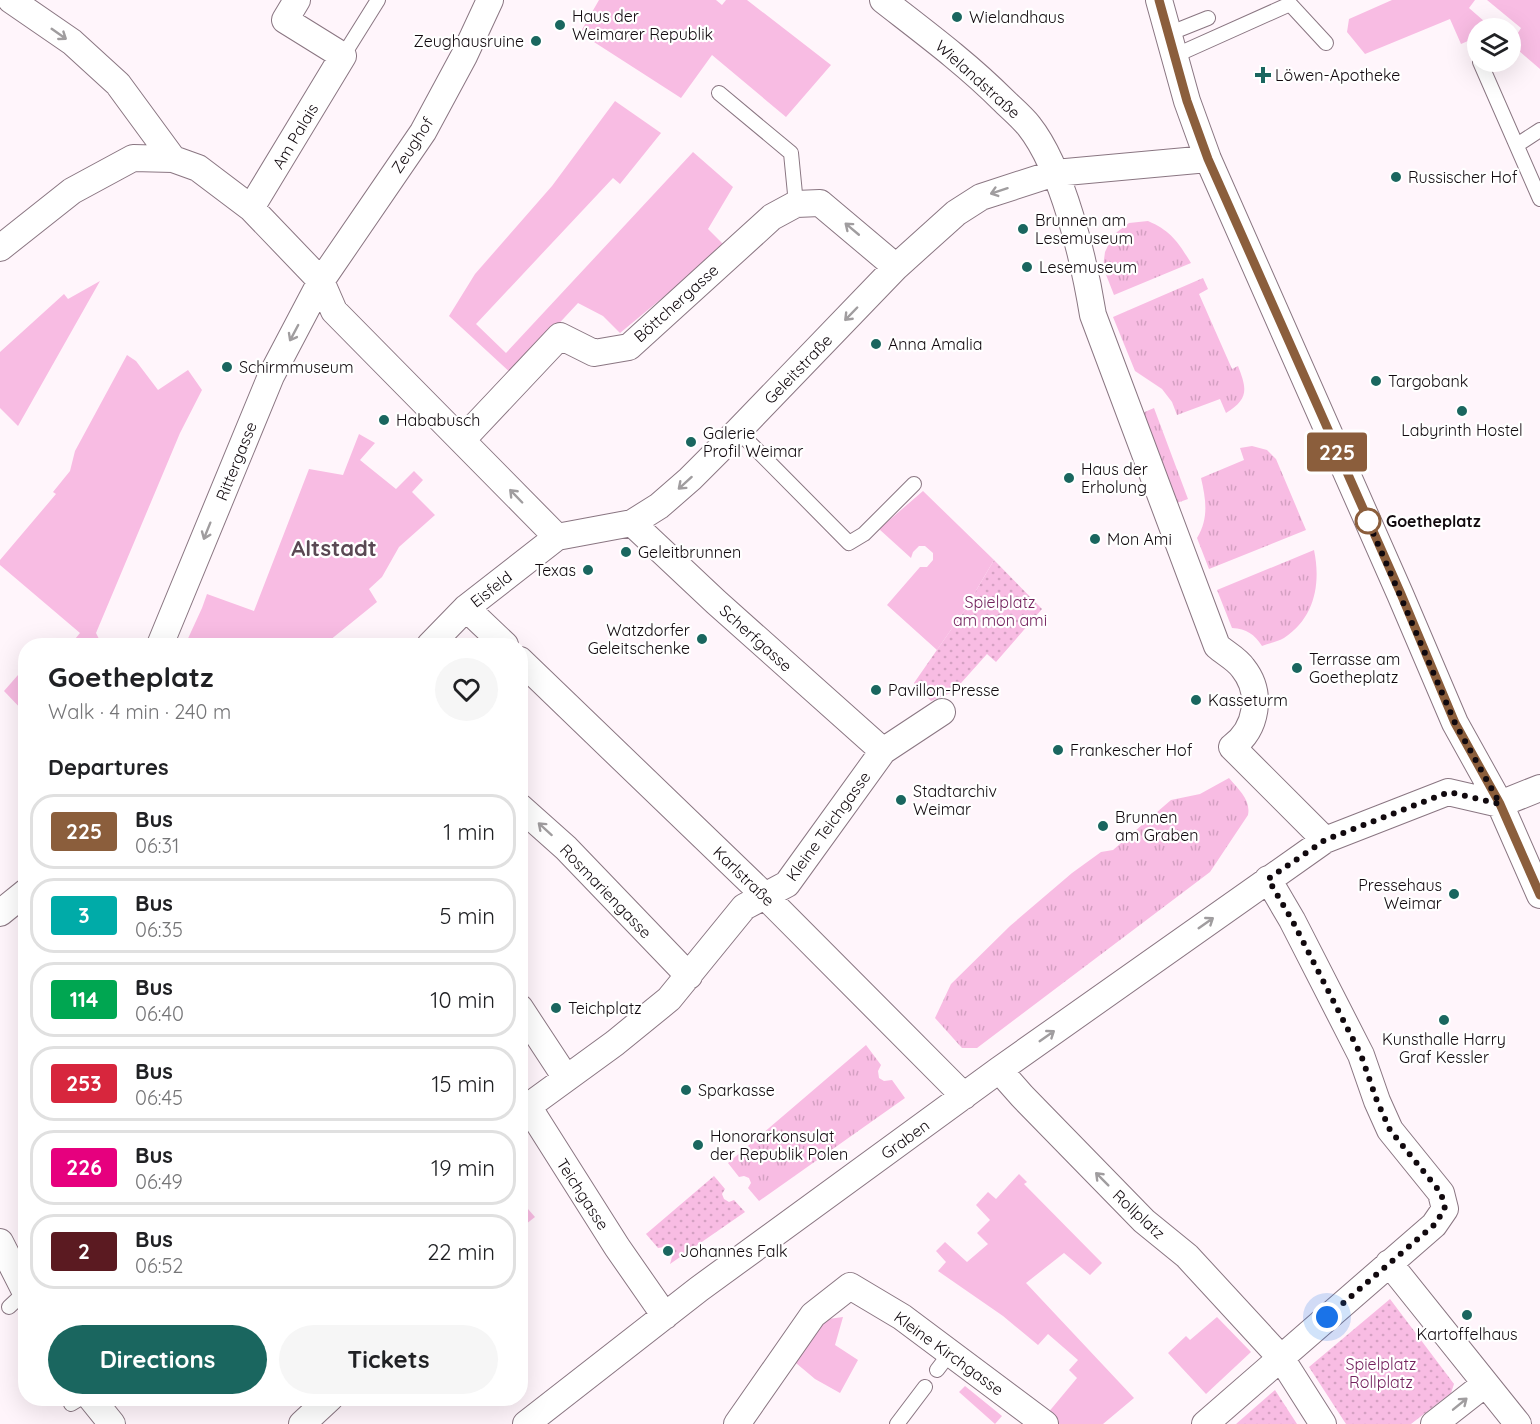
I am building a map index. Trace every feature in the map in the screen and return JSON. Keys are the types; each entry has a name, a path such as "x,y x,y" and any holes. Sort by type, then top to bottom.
{"street":[{"path":"11,0 72,42 118,84 173,159"},
{"name":"Zeughof","path":"321,282 423,132 464,56 490,0"},
{"name":"Wielandstraße","path":"883,0 975,72 1028,124 1061,168"},
{"path":"1159,0 1187,101 1208,159 1401,594 1455,723 1500,804 1540,895"},
{"path":"291,10 343,56"},
{"name":"Am Palais","path":"251,208 343,56"},
{"path":"0,248 72,191 133,158 173,159 198,168 251,208 321,282 334,310 557,537"},
{"name":"Geleitstraße","path":"557,537 632,523 659,507 738,431 896,267 956,213 981,197 1061,168 1208,159"},
{"path":"1061,168 1086,268 1093,315 1217,646 1243,667 1256,698 1250,726 1240,741 1232,747 1325,840 1449,792 1500,804 1540,788"},
{"path":"796,204 820,203 896,267"},
{"name":"Böttchergasse","path":"462,440 560,336 594,353 629,347 772,217 796,204"},
{"name":"Rittergasse","path":"163,638 271,376 321,282"},
{"name":"Scherfgasse","path":"632,523 716,602 889,753"},
{"name":"Eisfeld","path":"437,638 466,608 557,537"},
{"path":"466,608 498,638"},
{"name":"Karlstraße","path":"528,668 765,896 964,1096"},
{"name":"Kleine Teichgasse","path":"615,1043 669,999 744,907 787,884 889,753 942,712"},
{"name":"Rosmariengasse","path":"528,814 566,848 689,976"},
{"name":"Graben","path":"526,1424 699,1289 999,1070 1325,840"},
{"path":"1205,1424 1434,1225 1445,1209 1441,1193 1390,1130 1361,1055 1292,920 1268,879"},
{"path":"0,913 18,898"},
{"path":"528,1020 566,1078"},
{"name":"Teichgasse","path":"615,1043 534,1102 531,1110 617,1246 665,1316"},
{"name":"Rollplatz","path":"999,1070 1144,1221 1187,1257 1281,1358 1323,1424"},
{"path":"0,1242 18,1292"},
{"path":"1389,1263 1518,1424"},
{"name":"Kleine Kirchgasse","path":"737,1424 813,1315 850,1286 902,1317 944,1362 1045,1424"},
{"path":"1434,1424 1485,1384"},
{"path":"89,1406 112,1424"},
{"path":"302,1424 321,1406"}],"lane":[{"path":"343,56 378,0"},
{"path":"1171,45 1290,3 1326,43"},
{"path":"1171,45 1208,18"},
{"path":"1484,72 1540,199"},
{"path":"719,93 791,153 796,204"},
{"path":"1517,145 1540,130"},
{"path":"738,431 849,543 864,534 915,484"},
{"path":"897,1424 925,1387"}],"green space":[{"path":"599,0 716,0 722,5 726,0 747,0 831,65 786,117 712,55 681,98 580,33"},
{"path":"1392,0 1475,0 1469,8 1480,18 1467,18 1467,41 1461,44 1450,19 1365,54 1347,32 1349,19"},
{"path":"1487,0 1540,0 1540,69 1521,53 1521,18 1509,18"},
{"path":"615,101 661,133 620,184 613,178 476,324 506,353 693,152 733,187 708,229 725,246 620,333 603,316 578,303 512,374 449,316 475,274 552,186"},
{"path":"1148,221 1163,229 1173,238 1191,263 1114,295 1103,267 1105,252 1113,235 1129,223"},
{"path":"1203,278 1208,289 1199,294 1232,369 1238,366 1244,393 1239,403 1226,413 1220,399 1177,415 1172,402 1162,389 1135,371 1113,317"},
{"path":"100,281 18,426 0,408 0,352 64,294 68,299"},
{"path":"127,355 136,361 158,390 188,370 202,390 180,433 96,633 98,638 76,638 80,633 0,565 0,560 56,494 53,492 70,471 75,451"},
{"path":"1154,408 1188,499 1174,504 1140,414"},
{"path":"359,434 375,443 360,460 396,489 414,471 423,480 412,492 435,515 399,547 382,577 369,589 377,602 333,638 188,638 207,594 254,611 309,469 343,475"},
{"path":"1252,446 1267,450 1276,459 1306,530 1209,569 1197,538 1205,516 1201,478 1244,460 1240,448"},
{"path":"923,491 994,560 964,611 937,650 887,605 920,567 927,567 933,560 933,553 925,546 919,546 911,558 879,529"},
{"path":"1314,550 1317,575 1313,599 1303,620 1294,630 1284,638 1262,646 1250,633 1232,628 1217,590"},
{"name":"Spielplatz am mon ami","path":"994,560 1042,609 996,662 987,654 953,692 931,701 914,683 964,611"},
{"path":"18,675 18,706 4,691"},
{"path":"1229,778 1246,800 1248,815 1210,872 977,1048 962,1048 935,1018 951,984 1010,926 1072,873 1101,852 1113,850 1171,800 1200,794"},
{"path":"866,1045 881,1065 878,1071 879,1078 884,1081 892,1080 905,1098 759,1201 748,1188 751,1183 749,1178 739,1177 728,1163"},
{"path":"1019,1174 1027,1182 1024,1184 1102,1263 1090,1275 1064,1253 1026,1283 1134,1398 1103,1424 1059,1424 1047,1414 1077,1378 1069,1370 1078,1360 1048,1334 1038,1345 1003,1316 938,1271 946,1262 936,1251 945,1242 967,1262 988,1244 977,1233 990,1220 976,1205 988,1192 996,1199"},
{"path":"714,1176 725,1189 722,1194 724,1199 729,1202 734,1200 745,1212 670,1264 672,1257 664,1247 658,1248 646,1234"},
{"path":"528,1209 535,1217 528,1222"},
{"name":"Spielplatz Rollplatz","path":"1390,1299 1454,1384 1451,1393 1411,1424 1346,1424 1309,1367"},
{"path":"843,1317 835,1345 858,1360 840,1393 815,1379 790,1358 821,1320"},
{"path":"1217,1317 1251,1352 1206,1394 1168,1353 1186,1336 1190,1340"},
{"path":"965,1386 1002,1416 995,1424 959,1392"},
{"path":"1275,1390 1297,1424 1236,1424"}],"bus line":[{"name":"225","path":"1159,0 1187,101 1208,159 1401,594 1455,723 1500,804 1540,895"}],"place":[{"name":"Wielandhaus","path":"957,17"},
{"name":"Haus der Weimarer Republik","path":"560,25"},
{"name":"Zeughausruine","path":"536,41"},
{"name":"Löwen-Apotheke","path":"1263,75"},
{"name":"Russischer Hof","path":"1396,177"},
{"name":"Brunnen am Lesemuseum","path":"1023,229"},
{"name":"Lesemuseum","path":"1027,267"},
{"name":"Anna Amalia","path":"876,344"},
{"name":"Schirmmuseum","path":"227,367"},
{"name":"Targobank","path":"1376,381"},
{"name":"Labyrinth Hostel","path":"1462,411"},
{"name":"Hababusch","path":"384,420"},
{"name":"Galerie Profil Weimar","path":"691,442"},
{"name":"Haus der Erholung","path":"1069,478"},
{"name":"Goetheplatz","path":"1368,521"},
{"name":"Mon Ami","path":"1095,539"},
{"name":"Geleitbrunnen","path":"626,552"},
{"name":"Texas","path":"588,570"},
{"name":"Watzdorfer Geleitschenke","path":"702,639"},
{"name":"Terrasse am Goetheplatz","path":"1297,668"},
{"name":"Pavillon-Presse","path":"876,690"},
{"name":"Kasseturm","path":"1196,700"},
{"name":"Frankescher Hof","path":"1058,750"},
{"name":"Stadtarchiv Weimar","path":"901,800"},
{"name":"Brunnen am Graben","path":"1103,826"},
{"name":"Pressehaus Weimar","path":"1454,894"},
{"name":"Teichplatz","path":"556,1008"},
{"name":"Kunsthalle Harry Graf Kessler","path":"1444,1020"},
{"name":"Sparkasse","path":"686,1090"},
{"name":"Honorarkonsulat der Republik Polen","path":"698,1145"},
{"name":"Johannes Falk","path":"668,1251"},
{"name":"Kartoffelhaus","path":"1467,1315"}],"district":[{"name":"Altstadt","path":"334,548"}],"route":[{"path":"1327,1317 1434,1225 1445,1209 1441,1193 1390,1130 1361,1055 1292,920 1268,879 1325,840 1449,792 1500,804 1455,723 1368,521"}]}
